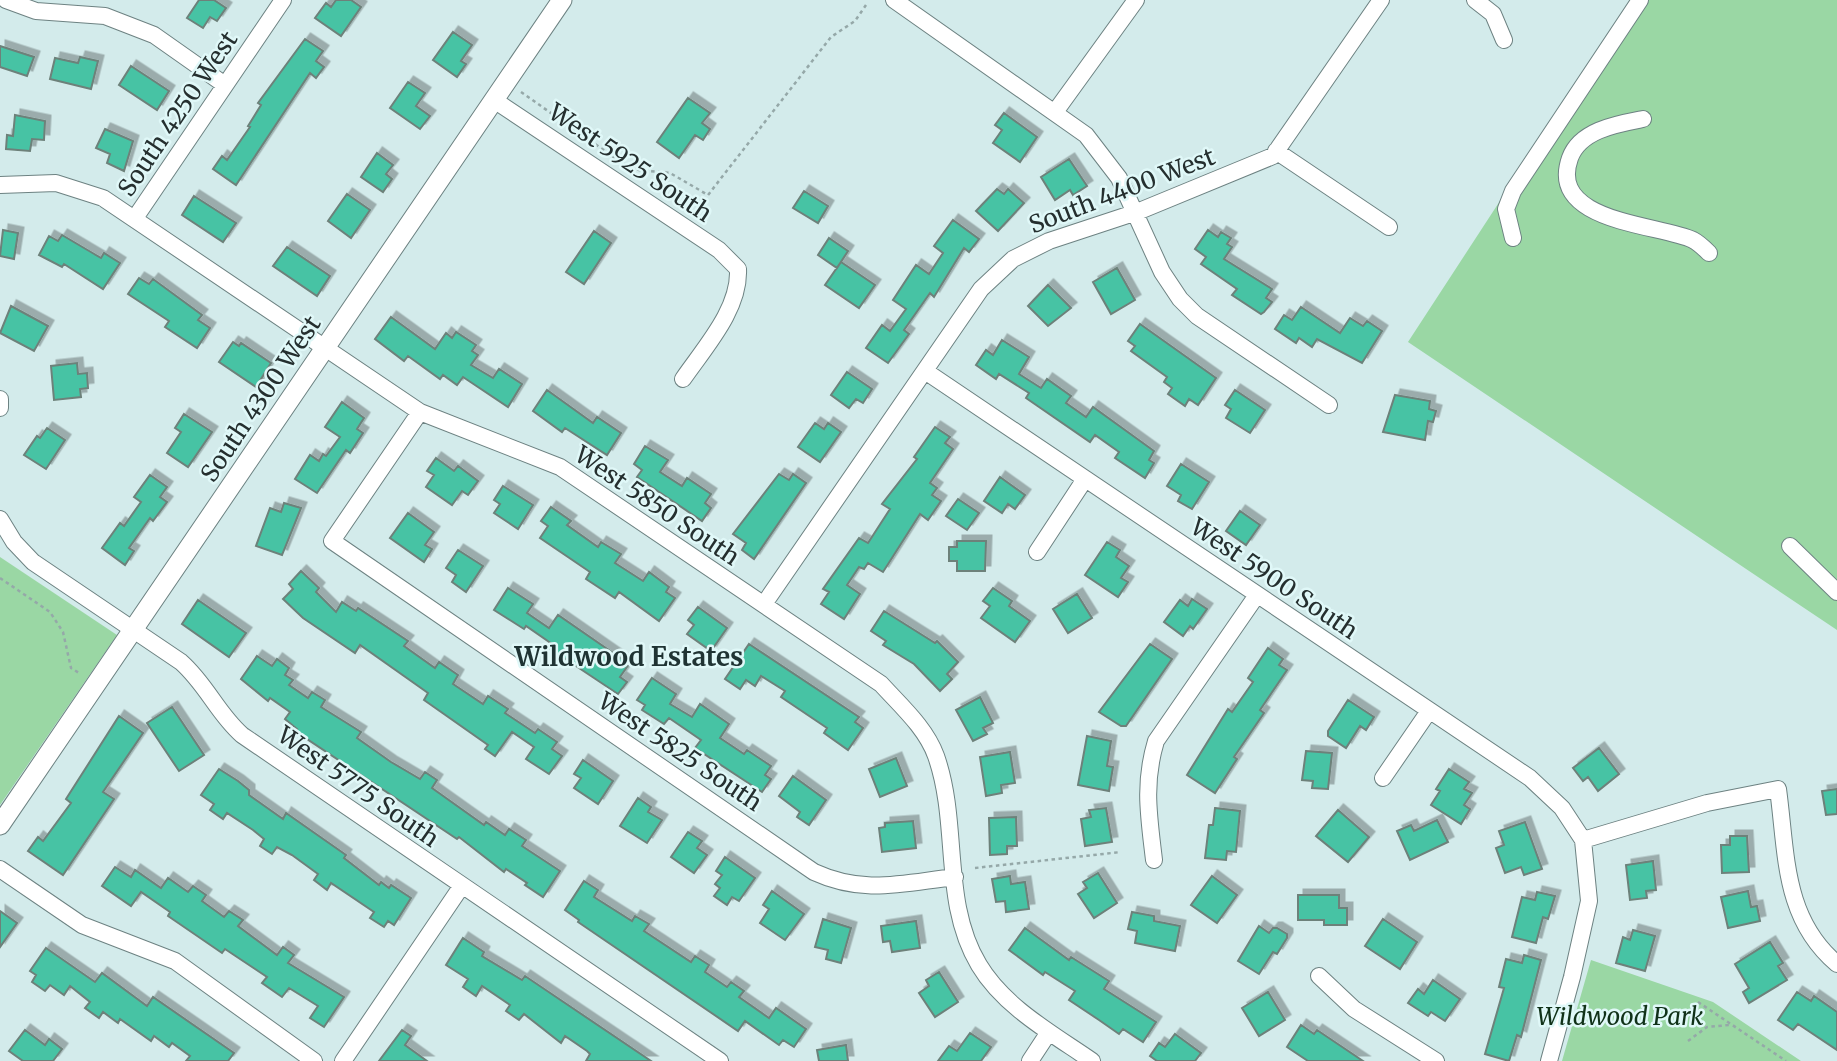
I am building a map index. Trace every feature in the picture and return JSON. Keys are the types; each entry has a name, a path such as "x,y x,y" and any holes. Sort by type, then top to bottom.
{"main road":[{"name":"South 4300 West","path":"0,825 562,0"}],"street":[{"path":"6,0 36,11 105,16 153,35 225,85"},
{"name":"South 4250 West","path":"135,218 282,0"},
{"path":"894,0 1086,135 1104,156 1137,212 1162,272 1180,299 1197,316 1329,405"},
{"path":"1055,111 1136,0"},
{"name":"South 4400 West","path":"764,604 981,289 1013,259 1049,241 1137,212 1273,156 1381,0"},
{"path":"1475,0 1493,13 1504,40"},
{"path":"1513,238 1506,209 1513,191 1640,0"},
{"name":"West 5925 South","path":"494,100 719,250 738,269 739,286 732,303 682,379"},
{"path":"1643,118 1600,130 1578,145 1569,162 1568,180 1572,190 1586,204 1618,222 1690,238 1709,253"},
{"path":"1276,151 1389,227"},
{"name":"West 5850 South","path":"0,185 56,183 103,198 420,411 559,467 881,684 913,718 935,754 941,777 960,924 979,965 1004,996 1049,1032 1092,1061"},
{"name":"West 5900 South","path":"925,371 1530,778 1562,808 1583,840"},
{"path":"0,399 0,408"},
{"name":"West 5825 South","path":"420,411 332,541 814,872 840,884 866,887 954,877"},
{"path":"1037,552 1085,479"},
{"name":"West 5775 South","path":"0,519 14,542 33,562 201,680 225,719 242,734 461,887 720,1061"},
{"path":"1790,546 1837,592"},
{"path":"1154,860 1146,795 1147,769 1156,741 1257,595"},
{"path":"1383,778 1429,711"},
{"path":"1549,1061 1589,901 1583,840 1707,803 1778,789 1790,884 1802,923 1818,947 1837,964"},
{"path":"0,869 82,925 175,961 314,1061"},
{"path":"343,1061 461,887"},
{"path":"1319,976 1354,1009 1436,1061"},
{"path":"1030,1061 1049,1032"}],"path":[{"path":"506,82 622,163 639,170 670,173 708,195 831,37 855,21 866,5"},
{"path":"0,578 50,612 63,632 71,668 79,673"},
{"path":"975,868 1121,852"},
{"path":"1698,1002 1786,1061"},
{"path":"1688,1041 1707,1027 1732,1025"}],"green space":[{"path":"1631,0 1837,0 1837,630 1408,342"},
{"path":"0,557 117,635 0,805"},
{"name":"Wildwood Park","path":"1591,960 1713,1002 1801,1061 1562,1061"}],"building":[{"path":"199,0 214,0 226,8 217,21 210,17 203,28 187,18"},
{"path":"336,0 351,0 361,7 341,36 315,18 326,3 331,7"},
{"path":"453,32 472,45 461,61 466,64 457,77 433,60"},
{"path":"305,39 323,51 316,61 324,67 316,78 310,73 236,185 213,169 222,156 227,160 250,127 248,126 261,105 258,103"},
{"path":"0,46 34,57 27,76 0,67"},
{"path":"80,57 98,61 91,89 50,79 55,58 78,63"},
{"path":"131,66 169,91 157,110 119,85"},
{"path":"408,82 425,93 416,106 430,116 420,129 390,108"},
{"path":"688,98 710,113 702,123 710,129 703,140 695,135 679,158 657,142"},
{"path":"1004,113 1037,137 1020,162 993,143 1002,130 995,125"},
{"path":"15,115 45,121 44,140 32,139 30,151 6,149 7,135 13,136"},
{"path":"105,129 133,141 124,171 107,163 110,154 96,148"},
{"path":"377,153 393,165 386,174 392,179 383,192 361,177"},
{"path":"1069,159 1087,186 1073,195 1070,190 1055,200 1041,177"},
{"path":"997,189 1004,194 1008,189 1024,203 998,231 976,211"},
{"path":"804,191 828,206 818,223 793,208"},
{"path":"347,194 370,210 351,238 328,221"},
{"path":"194,196 236,223 223,242 182,215"},
{"path":"953,220 979,239 969,252 964,248 934,297 930,293 904,330 909,334 888,363 866,348 882,325 890,331 906,309 893,300 916,265 929,274 943,253 934,246"},
{"path":"3,230 18,233 14,259 0,256"},
{"path":"1208,230 1218,237 1221,232 1231,238 1227,244 1232,247 1224,259 1272,289 1266,298 1272,302 1261,314 1232,295 1237,289 1201,264 1206,257 1195,249"},
{"path":"594,231 611,243 584,284 566,272"},
{"path":"62,235 101,258 104,253 120,263 103,289 64,264 62,267 39,255 49,236 58,241"},
{"path":"829,238 848,251 837,268 818,255"},
{"path":"287,247 330,276 317,296 273,266"},
{"path":"841,262 875,285 859,308 825,285"},
{"path":"1117,268 1135,300 1111,314 1093,282"},
{"path":"139,278 149,284 153,279 202,315 198,320 210,328 197,348 165,327 169,321 128,294"},
{"path":"1048,285 1071,308 1048,326 1028,306"},
{"path":"11,306 48,326 34,351 0,333"},
{"path":"1301,307 1340,333 1350,318 1363,326 1367,321 1382,331 1362,363 1317,339 1312,347 1299,338 1296,343 1275,329 1284,315 1292,320"},
{"path":"391,317 435,349 446,333 452,338 456,332 476,345 472,351 478,355 471,365 493,378 499,369 522,384 508,407 463,377 457,385 443,375 440,379 408,356 404,361 375,339"},
{"path":"1140,324 1216,378 1198,405 1189,399 1185,406 1168,394 1172,388 1164,382 1167,377 1131,351 1135,346 1128,341"},
{"path":"1002,340 1029,357 1019,374 1041,388 1047,379 1071,396 1066,403 1086,417 1093,407 1154,451 1149,460 1154,463 1145,478 1115,458 1119,452 1095,435 1090,442 1026,398 1029,393 999,374 996,379 976,365 986,350 993,355"},
{"path":"233,342 239,346 241,343 271,363 256,387 219,362"},
{"path":"77,363 78,374 87,373 88,388 80,389 81,397 54,400 51,366"},
{"path":"847,372 872,389 863,403 856,399 849,408 831,395"},
{"path":"547,390 593,423 597,417 621,433 607,455 565,428 562,432 533,411"},
{"path":"1235,390 1265,410 1250,433 1226,418 1231,409 1225,405"},
{"path":"1395,395 1430,401 1429,409 1436,411 1433,422 1428,421 1425,440 1383,432"},
{"path":"342,402 364,418 357,429 363,433 350,453 346,450 317,493 295,479 310,455 319,461 340,437 325,427"},
{"path":"184,414 212,432 188,467 167,453 181,432 175,428"},
{"path":"815,423 824,429 828,423 841,432 820,462 798,447"},
{"path":"935,427 950,437 945,443 953,449 930,483 937,488 932,495 941,501 928,520 920,514 883,572 868,563 864,569 859,567 847,585 860,594 844,619 821,604 829,592 823,589 859,538 868,543 890,509 882,504 917,459 914,457"},
{"path":"47,428 65,440 46,469 24,455 37,436 40,438"},
{"path":"645,446 668,460 660,472 682,486 687,478 711,494 705,503 711,508 702,521 637,477 642,470 634,464"},
{"path":"436,458 454,471 458,466 478,481 468,495 462,491 452,505 426,487 434,475 427,471"},
{"path":"1181,464 1209,482 1192,509 1178,501 1181,495 1167,486"},
{"path":"779,474 789,480 793,474 806,483 754,559 742,550 746,543 733,534"},
{"path":"150,475 167,487 160,497 167,502 153,521 150,518 129,548 134,551 125,565 102,548 120,523 124,526 141,502 134,497"},
{"path":"1000,477 1025,495 1015,509 1008,504 1002,513 984,501"},
{"path":"503,486 533,505 518,529 494,513 500,504 494,500"},
{"path":"958,499 979,513 967,530 946,516"},
{"path":"284,503 301,508 282,555 256,546 270,508 281,512"},
{"path":"551,507 571,521 567,525 598,547 601,542 621,554 615,563 643,581 649,572 669,587 666,592 675,598 659,621 619,592 615,598 586,579 590,572 540,538 548,526 541,521"},
{"path":"1240,511 1260,525 1246,545 1226,531"},
{"path":"408,513 434,532 425,545 432,549 424,562 390,538"},
{"path":"957,541 986,541 985,571 957,571 957,561 949,561 949,547 957,547"},
{"path":"1107,542 1120,550 1116,557 1129,566 1121,578 1128,582 1118,597 1085,575"},
{"path":"458,550 483,566 466,592 452,582 456,575 446,568"},
{"path":"301,571 319,588 316,592 336,612 342,602 356,611 358,608 408,641 404,646 435,668 439,662 458,675 453,684 483,704 488,696 508,709 505,713 535,733 538,729 557,742 552,749 562,756 549,774 526,759 534,747 512,732 495,756 485,749 488,745 424,700 428,693 360,645 355,653 303,618 283,599 293,589 289,584"},
{"path":"508,588 533,604 527,613 549,628 558,615 629,664 620,677 627,682 618,694 549,648 552,644 526,626 524,629 494,610"},
{"path":"993,588 1012,601 1009,606 1030,621 1015,642 981,618 990,606 983,601"},
{"path":"1077,594 1092,618 1068,633 1053,609"},
{"path":"1192,599 1207,609 1193,629 1190,626 1183,636 1164,622 1180,600 1188,606"},
{"path":"198,600 246,633 229,657 182,624"},
{"path":"698,607 727,628 711,651 687,634 694,625 688,620"},
{"path":"884,611 935,643 937,641 958,662 947,674 952,679 940,691 914,664 883,645 886,641 871,631"},
{"path":"749,644 859,717 855,722 863,728 848,750 824,733 827,728 781,697 785,691 761,676 755,686 746,680 740,689 725,679"},
{"path":"1150,644 1172,659 1126,726 1121,726 1099,712"},
{"path":"1268,648 1283,659 1279,665 1287,670 1260,710 1264,713 1234,757 1237,759 1215,793 1187,775 1228,709 1232,712 1253,682 1248,678"},
{"path":"257,656 272,666 277,659 289,668 285,675 293,680 289,685 308,698 312,692 325,700 321,707 361,732 357,738 391,762 420,779 425,772 437,780 432,788 484,825 486,822 505,835 509,829 526,840 522,846 560,871 543,897 506,869 504,872 459,837 457,839 295,731 297,729 285,719 290,712 270,698 268,701 241,679"},
{"path":"652,678 676,694 670,704 692,717 700,704 729,724 720,738 744,754 747,750 771,766 765,775 771,779 762,792 695,748 701,740 669,718 664,724 642,710 645,705 637,700"},
{"path":"980,697 993,723 983,728 987,734 973,741 956,710"},
{"path":"1348,700 1374,717 1366,730 1360,726 1346,748 1328,736 1328,731"},
{"path":"172,707 204,755 179,771 147,723"},
{"path":"119,716 143,733 103,792 114,799 63,875 28,851 38,837 43,841 71,803 66,799"},
{"path":"1087,736 1111,741 1107,766 1113,767 1109,791 1078,785"},
{"path":"1599,748 1619,774 1598,791 1588,777 1583,781 1573,768"},
{"path":"1306,751 1332,753 1328,789 1312,788 1313,781 1302,780"},
{"path":"1010,752 1015,783 1001,785 1002,793 986,796 980,757"},
{"path":"896,758 907,786 880,797 869,769"},
{"path":"583,760 613,781 598,804 574,788 581,778 574,774"},
{"path":"219,769 238,781 249,790 249,795 283,819 286,813 346,855 344,858 379,885 381,882 389,888 391,885 411,898 394,925 388,921 384,927 370,918 374,912 331,883 327,890 314,880 318,874 292,855 277,847 272,854 260,846 264,839 253,830 227,813 223,819 210,810 214,804 201,795"},
{"path":"1449,769 1469,782 1464,789 1472,793 1464,805 1470,809 1461,824 1431,805 1440,791 1436,789"},
{"path":"793,776 826,800 809,825 797,817 800,812 779,796"},
{"path":"1837,789 1837,814 1826,815 1822,791"},
{"path":"638,798 651,807 648,812 662,820 647,843 620,826"},
{"path":"1106,808 1112,842 1085,846 1081,819 1091,817 1089,810"},
{"path":"1215,808 1240,811 1236,852 1227,851 1226,860 1205,858 1209,825 1213,825"},
{"path":"1338,810 1369,837 1348,862 1316,836"},
{"path":"1016,817 1017,846 1007,846 1007,854 990,855 989,818"},
{"path":"1437,820 1448,842 1410,860 1397,831 1411,825 1414,831"},
{"path":"913,821 916,848 882,852 879,828 885,827 885,823"},
{"path":"1525,822 1542,869 1524,875 1521,867 1505,873 1496,848 1504,845 1499,831"},
{"path":"688,832 702,841 697,848 707,855 694,873 671,857"},
{"path":"1730,836 1747,836 1749,872 1722,873 1721,845 1730,845"},
{"path":"725,857 755,878 739,901 732,897 727,905 714,896 720,888 715,884 722,875 716,871"},
{"path":"1653,861 1656,890 1646,891 1647,898 1630,900 1626,865"},
{"path":"115,867 131,877 135,870 161,888 168,878 188,892 193,886 206,895 202,901 224,917 229,911 243,920 238,926 277,955 283,947 294,955 288,963 344,997 324,1027 310,1018 318,1006 289,988 282,997 262,983 267,977 225,949 222,953 168,916 170,912 141,892 131,906 102,886"},
{"path":"1098,873 1117,903 1094,918 1078,894 1087,888 1083,882"},
{"path":"1010,876 1011,884 1025,882 1029,909 1006,912 1005,901 996,902 992,879"},
{"path":"1212,876 1237,895 1217,923 1191,905"},
{"path":"584,881 598,890 594,897 632,921 635,916 649,924 644,931 691,962 695,956 709,965 705,972 727,987 731,982 744,991 739,997 769,1018 776,1008 806,1029 794,1047 783,1040 779,1045 745,1021 738,1031 578,922 579,920 565,910"},
{"path":"772,891 804,914 785,940 760,923 769,909 763,905"},
{"path":"1748,891 1751,907 1757,906 1760,921 1728,928 1721,897"},
{"path":"1537,892 1555,896 1548,919 1543,917 1536,943 1512,937 1522,897 1535,900"},
{"path":"1298,895 1339,895 1339,908 1347,908 1347,925 1324,925 1324,920 1298,920"},
{"path":"0,911 17,923 0,947"},
{"path":"1132,912 1154,916 1154,921 1180,926 1175,951 1135,943 1137,931 1128,929"},
{"path":"823,919 851,928 841,963 826,959 828,950 815,947"},
{"path":"1383,919 1417,942 1400,969 1365,946"},
{"path":"916,921 920,948 892,952 890,941 883,942 881,926"},
{"path":"1259,926 1269,933 1273,928 1277,928 1287,934 1287,938 1277,954 1273,952 1259,974 1238,961"},
{"path":"1025,928 1069,960 1071,957 1109,981 1104,989 1156,1022 1143,1042 1123,1029 1119,1034 1069,1000 1075,991 1045,972 1043,975 1009,950"},
{"path":"1633,930 1655,936 1645,971 1616,963 1623,937 1630,940"},
{"path":"463,938 484,952 482,956 522,980 525,976 651,1061 586,1061 590,1054 587,1051 565,1036 561,1043 524,1014 519,1020 506,1011 510,1005 482,986 476,996 463,987 468,979 446,965"},
{"path":"1770,942 1783,963 1778,966 1787,980 1749,1003 1743,992 1749,988 1735,964"},
{"path":"46,948 95,982 102,973 147,1006 153,997 234,1053 228,1061 186,1061 190,1056 172,1043 169,1047 154,1036 151,1041 120,1019 118,1023 103,1012 99,1018 85,1008 90,1002 70,986 64,995 50,985 45,991 32,982 36,975 30,971"},
{"path":"1524,955 1541,960 1521,1037 1517,1035 1509,1061 1485,1054 1504,988 1499,987 1506,959 1522,963"},
{"path":"939,972 958,1002 935,1017 919,993 929,986 926,980"},
{"path":"1433,980 1460,999 1445,1021 1431,1012 1428,1016 1408,1003 1418,989 1424,994"},
{"path":"1268,992 1285,1020 1259,1036 1242,1008"},
{"path":"1797,992 1811,1001 1814,996 1837,1012 1837,1050 1798,1024 1793,1030 1778,1020"},
{"path":"1301,1025 1314,1034 1317,1030 1363,1061 1308,1061 1287,1047"},
{"path":"25,1030 45,1045 49,1039 62,1049 53,1061 23,1061 9,1051"},
{"path":"402,1030 411,1036 405,1045 427,1061 379,1061"},
{"path":"970,1033 991,1047 981,1061 938,1061 949,1046 957,1051"},
{"path":"1175,1034 1201,1053 1195,1061 1157,1061 1150,1056 1159,1043 1165,1047"},
{"path":"846,1045 848,1061 819,1061 817,1050"}],"district":[{"name":"Wildwood Estates","path":"629,657"}]}
